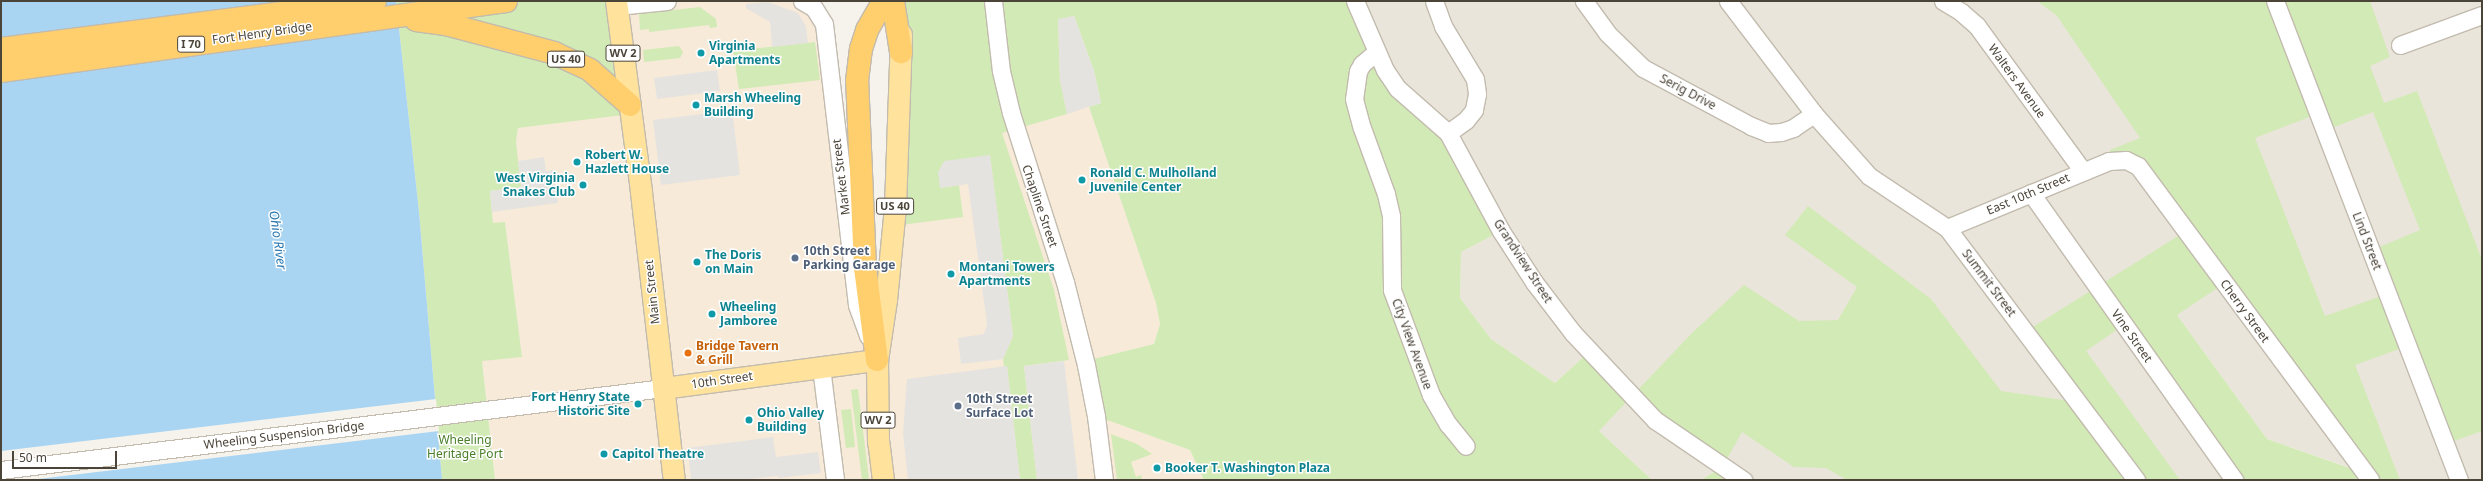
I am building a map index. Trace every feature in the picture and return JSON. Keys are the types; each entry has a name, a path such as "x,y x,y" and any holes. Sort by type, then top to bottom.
{"highway":[{"name":"I 70","path":"378,9 506,1"},
{"path":"877,360 865,268 857,81 861,49 868,30 895,3"},
{"path":"895,3 901,52"},
{"name":"US 40","path":"378,9 446,24 554,53 590,70 630,105"},
{"name":"Fort Henry Bridge","path":"1,50 378,9"},
{"name":"Fort Henry Bridge","path":"1,71 378,9"}],"main road":[{"name":"WV 2","path":"616,4 630,105"},
{"name":"Market Street","path":"883,480 878,442 877,360 886,300 895,207 901,52"},
{"name":"Main Street","path":"630,105 674,480"},
{"name":"10th Street","path":"662,388 877,360"}],"street":[{"path":"616,4 667,1"},
{"name":"Market Street","path":"802,1 814,8 824,24 857,305 877,360"},
{"name":"Chapline Street","path":"993,1 1001,71 1011,113 1065,282 1086,365 1096,416 1104,480"},
{"name":"Grandview Street","path":"1355,1 1375,53 1397,88 1448,134 1501,231 1534,282 1573,333 1655,420 1743,480"},
{"path":"1434,1 1443,26 1475,79 1477,94 1474,110 1466,120 1448,134"},
{"name":"Serig Drive","path":"1584,1 1607,33 1643,68 1751,126 1768,132 1780,132 1793,128 1814,114"},
{"path":"1728,1 1814,114"},
{"name":"Walters Avenue","path":"1943,1 1961,12 1977,26 2082,170"},
{"name":"Lind Street","path":"2275,1 2459,480"},
{"path":"2400,45 2482,15"},
{"name":"City View Avenue","path":"1375,53 1362,64 1358,71 1354,100 1362,128 1386,194 1391,216 1392,290 1431,395 1448,424 1466,446"},
{"name":"Summit Street","path":"1814,114 1868,176 1947,228 2136,480"},
{"name":"Cherry Street","path":"2109,161 2126,160 2138,166 2370,480"},
{"name":"East 10th Street","path":"1947,228 2082,170 2109,161"},
{"name":"Vine Street","path":"2031,193 2234,480"},
{"path":"821,367 835,480"},
{"name":"10th Street","path":"567,400 662,388"},
{"name":"Wheeling Suspension Bridge","path":"1,470 567,400"}],"shaded area":[{"path":"676,1 802,1 814,8 871,344 911,21 1074,16 1094,71 1101,103 1089,107 1156,303 1160,324 1154,344 1085,361 1096,416 1190,450 1204,480 495,480 482,360 522,357 505,222 493,224 490,191 521,187 516,141 518,128 626,114 611,9"},
{"path":"1355,1 2037,1 2057,16 2274,1 2482,1 2482,480 2370,480 2365,473 2267,439 2177,315 2097,286 2234,480 1743,480 1723,466 1701,480 1652,480 1599,431 1590,351 1555,383 1491,339 1460,298 1461,252 1501,231 1448,133 1444,480"},
{"path":"768,2 798,13 806,26 808,43 772,47 770,22 746,8 746,4"},
{"path":"1074,16 1094,71 1101,103 1067,114 1060,80 1058,19"},
{"path":"717,70 720,91 657,99 654,78"},
{"path":"736,110 737,116 733,117 740,175 661,185 653,120"},
{"path":"990,155 1013,336 1003,359 961,364 958,338 984,334 987,324 968,184 940,188 938,172 944,161"},
{"path":"544,157 546,171 553,170 558,203 492,212 490,191 521,187 518,161"},
{"path":"1064,361 1078,480 1037,480 1024,366"},
{"name":"10th Street Surface Lot","path":"1007,366 1020,480 908,480 903,433 907,379"},
{"path":"773,437 776,457 818,452 821,473 779,478 778,476 740,480 691,480 688,448"}],"green space":[{"name":"Wheeling Heritage Port","path":"396,1 616,1 631,114 518,128 516,141 521,187 490,191 493,223 505,222 522,357 482,361 495,480 442,480 419,212"},
{"path":"901,1 1355,1 1375,53 1448,133 1501,231 1461,252 1460,298 1491,339 1555,383 1590,351 1632,396 1599,431 1652,480 1204,480 1190,450 1096,416 1085,361 1154,344 1160,324 1156,303 1089,107 1101,103 1094,71 1074,16 1058,20 1060,80 1067,114 1002,133 1054,290 1069,360 1024,366 1037,480 1020,480 1007,367 1004,367 1003,359 1013,336 990,156 940,188 959,185 963,217 893,226"},
{"path":"2037,1 2370,1 2390,57 2370,66 2384,103 2417,91 2482,260 2482,431 2446,444 2407,346 2355,365 2400,480 2234,480 2124,325 2086,351 2180,480 1847,480 1826,468 1794,467 1742,432 1723,466 1743,480 1701,480 1722,467 1632,396 1692,333 1744,285 1799,321 1838,320 1857,287 1785,235 1808,206 1931,299 2001,391 2077,402 2025,332 2186,231 2138,166 2109,161 2110,150 2140,138 2057,16","holes":["2373,112 2420,230 2370,251 2387,294 2325,316 2255,138 2317,114 2324,131","2225,283 2364,473 2267,439 2177,315"]},
{"path":"700,7 716,19 717,27 710,28 709,25 649,32 649,29 640,30 639,14"},
{"path":"815,42 820,80 739,89 733,51"},
{"path":"679,46 683,52 680,58 644,62 643,50"},
{"path":"858,389 869,480 862,480 851,390"},
{"path":"851,409 855,447 846,448 841,410"},
{"path":"1111,434 1137,444 1152,454 1131,462 1136,477 1141,475 1142,480 1117,480"}],"water":[{"name":"Ohio River","path":"1,1 396,1 419,212 442,480 1,480"}],"pier":[{"path":"436,399 439,431 30,480 1,480 1,451"}],"place":[{"name":"Virginia Apartments","path":"701,53"},
{"name":"Marsh Wheeling Building","path":"696,105"},
{"name":"Robert W. Hazlett House","path":"577,162"},
{"name":"Ronald C. Mulholland Juvenile Center","path":"1082,180"},
{"name":"West Virginia Snakes Club","path":"583,185"},
{"name":"10th Street Parking Garage","path":"795,258"},
{"name":"The Doris on Main","path":"697,262"},
{"name":"Montani Towers Apartments","path":"951,274"},
{"name":"Wheeling Jamboree","path":"712,314"},
{"name":"Bridge Tavern & Grill","path":"688,353"},
{"name":"Fort Henry State Historic Site","path":"638,404"},
{"name":"10th Street Surface Lot","path":"958,406"},
{"name":"Ohio Valley Building","path":"749,420"},
{"name":"Capitol Theatre","path":"604,454"},
{"name":"Booker T. Washington Plaza","path":"1157,468"}]}
